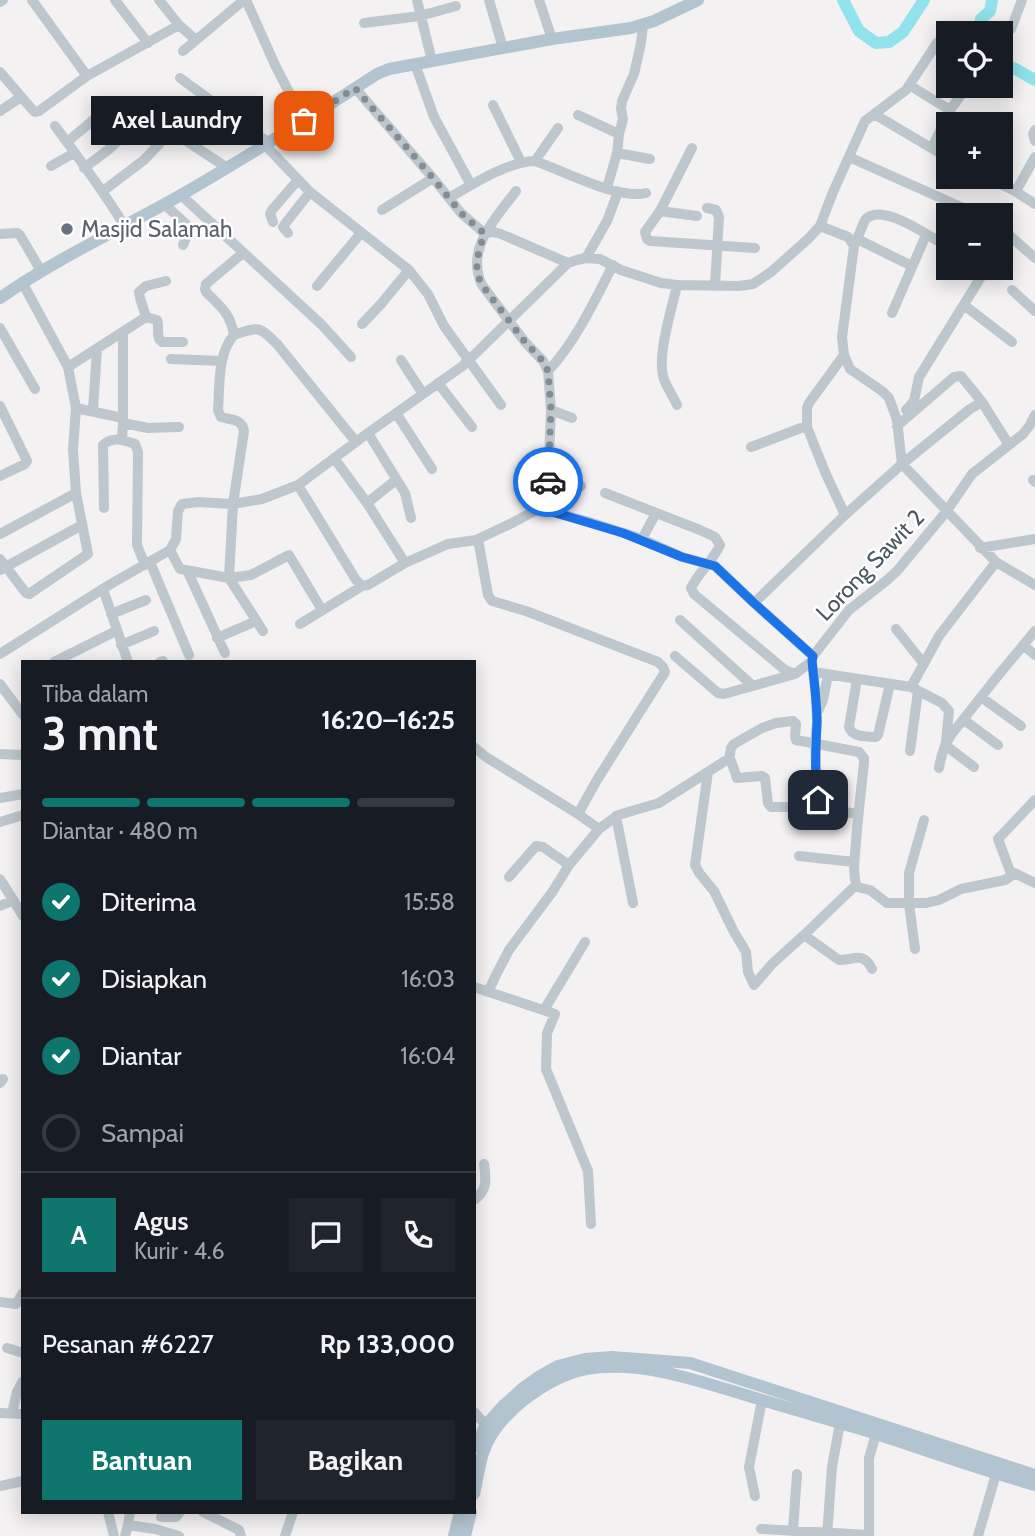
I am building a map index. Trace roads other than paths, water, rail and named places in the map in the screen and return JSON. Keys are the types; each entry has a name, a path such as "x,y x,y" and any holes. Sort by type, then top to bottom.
{"main road":[{"path":"0,298 41,271 181,195 377,74 389,69 503,47 643,25 698,0"},
{"path":"476,1443 485,1425 523,1388 558,1366 585,1359 612,1357 690,1363 996,1474 1035,1485"},
{"path":"476,1485 484,1451 494,1431 529,1396 562,1376 586,1369 612,1367 679,1376 840,1423 1035,1475"},
{"path":"454,1536 460,1514"},
{"path":"465,1536 470,1514"}],"street":[{"path":"32,0 87,76"},
{"path":"115,0 148,43"},
{"path":"159,0 196,40"},
{"path":"183,51 245,0 304,121"},
{"path":"417,0 432,61"},
{"path":"489,0 503,47"},
{"path":"539,0 552,39"},
{"path":"1013,24 1022,0"},
{"path":"364,23 420,16 456,6"},
{"path":"0,72 31,108 39,111 87,76 180,25"},
{"path":"607,188 623,119 622,101 634,74 643,25"},
{"path":"1,653 170,550 176,539 178,511 182,504 233,504 262,499 299,485 464,365 468,358 510,322 568,263 586,258 600,259 660,283 677,285 753,284 771,272 820,226 865,121 906,90 936,44"},
{"path":"415,64 433,117 471,186"},
{"path":"180,78 266,143 310,192 409,271 428,294 444,326 501,405"},
{"path":"909,85 950,110"},
{"path":"355,88 461,213 484,233 501,234 568,263"},
{"path":"0,111 21,97"},
{"path":"932,148 959,98"},
{"path":"67,142 111,105"},
{"path":"493,105 521,162"},
{"path":"874,114 936,150"},
{"path":"578,115 619,134"},
{"path":"150,117 226,167"},
{"path":"84,168 136,124"},
{"path":"55,126 103,191 124,225"},
{"path":"535,161 558,128"},
{"path":"1035,130 1035,141"},
{"path":"103,191 160,143"},
{"path":"692,148 660,211 645,232 647,239 755,248"},
{"path":"51,166 74,153"},
{"path":"617,153 650,159"},
{"path":"849,157 952,203"},
{"path":"1016,191 1035,157"},
{"path":"449,198 521,162 535,161 618,192 641,195 646,193"},
{"path":"382,210 433,178"},
{"path":"273,222 270,214 272,210 298,180"},
{"path":"1012,189 1035,204"},
{"path":"516,191 484,233 475,264 482,285 525,342 543,361 548,371 551,410 543,506"},
{"path":"288,233 285,225 310,192"},
{"path":"586,258 607,221 618,192"},
{"path":"181,195 322,325 351,357"},
{"path":"164,204 187,225 189,231 183,245"},
{"path":"707,208 714,208 718,213 715,286"},
{"path":"660,211 697,216"},
{"path":"936,240 894,218 872,214 868,216 855,243 842,337 844,355 850,369 889,398 897,423 902,464 996,562 1035,585"},
{"path":"820,226 912,266"},
{"path":"317,286 361,233"},
{"path":"0,234 20,235 41,271"},
{"path":"892,313 926,235"},
{"path":"1013,238 1035,257"},
{"path":"234,335 226,311 205,289 206,284 243,253"},
{"path":"548,371 580,326 613,265"},
{"path":"362,324 409,271"},
{"path":"897,423 912,405 919,377 979,280"},
{"path":"146,317 139,292 146,286 166,281"},
{"path":"22,282 68,367 76,408 73,450 76,493 88,554 32,593 26,593 2,565 82,525"},
{"path":"677,285 664,341 662,365 663,378 677,405"},
{"path":"1012,290 1035,311"},
{"path":"964,305 1012,342"},
{"path":"68,367 146,317 157,320 158,336 162,342 183,342"},
{"path":"263,631 229,578 233,504 244,431 239,421 221,416 218,410 222,361 226,345 234,335 254,328 263,330 356,442"},
{"path":"122,440 123,332"},
{"path":"1,334 35,389"},
{"path":"93,410 97,349"},
{"path":"844,355 808,403 807,427 845,515"},
{"path":"170,359 222,361"},
{"path":"401,360 423,394"},
{"path":"897,423 958,375 982,402 1009,445"},
{"path":"438,383 472,428"},
{"path":"754,603 902,464 982,402"},
{"path":"0,408 27,461 0,476"},
{"path":"76,408 93,410 148,428 179,427"},
{"path":"551,410 572,418"},
{"path":"396,413 432,468"},
{"name":"Lorong Sawit 2","path":"795,674 813,663 846,613 892,576 946,512 972,474 1027,430 1035,415"},
{"path":"751,447 807,427"},
{"path":"368,433 405,493 411,518"},
{"path":"104,508 103,445 108,440 135,444 138,452 136,545 189,655"},
{"path":"334,458 367,503 405,563"},
{"path":"367,503 396,480"},
{"path":"299,485 362,586"},
{"path":"300,624 405,563 448,544 478,539 581,486"},
{"path":"0,534 76,493"},
{"path":"605,493 715,537 720,545 691,587 694,594 785,670 795,674"},
{"path":"543,506 642,539 682,557 715,566 828,675 915,689 946,706 949,711 946,743 939,768"},
{"path":"642,539 656,513"},
{"path":"478,539 488,595 492,601 526,611 658,662 665,672 578,814"},
{"path":"981,548 1035,539"},
{"path":"170,550 180,569 229,578 251,575 289,555 322,610"},
{"path":"910,751 915,689 924,664 939,636 996,562"},
{"path":"187,570 225,653"},
{"path":"103,589 125,660"},
{"path":"111,614 146,600"},
{"path":"680,620 753,686"},
{"path":"217,638 256,621"},
{"path":"896,629 924,664"},
{"path":"58,660 116,631"},
{"path":"121,645 154,631"},
{"path":"946,743 1035,631"},
{"path":"1023,645 1035,656"},
{"path":"675,656 718,693 724,694 795,674"},
{"path":"813,663 818,808"},
{"path":"816,714 823,700 828,675"},
{"path":"857,679 849,727 855,735 878,735 890,684"},
{"path":"0,684 21,712"},
{"path":"981,697 1021,726"},
{"path":"964,720 998,745"},
{"path":"856,886 854,862 864,758 859,752 796,740 795,722 776,723 758,730 731,748 729,760 737,779 762,776 765,778 768,803 771,807 818,808 858,814"},
{"path":"946,743 974,767"},
{"path":"476,749 599,829"},
{"path":"0,754 21,755"},
{"path":"488,992 509,950 569,865 599,829 616,816 659,803 729,760"},
{"path":"708,772 695,865 714,891 746,953 748,972 754,985 772,964 856,886"},
{"path":"0,798 21,794"},
{"path":"1035,800 998,839 1009,870 1035,883"},
{"path":"0,822 21,816"},
{"path":"616,816 633,903"},
{"path":"915,949 909,904 910,866 924,820"},
{"path":"509,877 538,845 569,865"},
{"path":"799,856 854,862"},
{"path":"856,886 870,890 887,903 926,904 958,890 1005,880 1014,874"},
{"path":"0,880 21,913"},
{"path":"0,906 12,901"},
{"path":"804,935 839,960 859,957 869,962 873,969"},
{"path":"544,1010 585,942"},
{"path":"476,988 555,1014 547,1033 546,1069 587,1171 591,1224"},
{"path":"476,1198 485,1190 484,1164"},
{"path":"0,1301 16,1304 21,1296"},
{"path":"7,1348 21,1352"},
{"path":"0,1413 18,1414 17,1392 21,1385"},
{"path":"755,1496 749,1467 762,1400"},
{"path":"476,1414 485,1425"},
{"path":"827,1534 832,1466 840,1423"},
{"path":"761,1529 869,1536 870,1429"},
{"path":"793,1531 797,1474"},
{"path":"978,1536 996,1474"},
{"path":"0,1486 21,1481"},
{"path":"108,1514 114,1536"},
{"path":"125,1536 130,1514"},
{"path":"155,1529 162,1515 176,1517 178,1514"},
{"path":"206,1514 239,1530 241,1536"},
{"path":"285,1536 292,1514"},
{"path":"128,1525 178,1536"}],"waterway":[{"path":"843,0 859,31 876,43 889,42 903,32 924,0"},
{"path":"981,21 990,11 992,0"},
{"path":"1013,68 1035,80"}],"place":[{"name":"Axel Laundry","path":"304,121"},
{"name":"Masjid Salamah","path":"67,229"}]}
